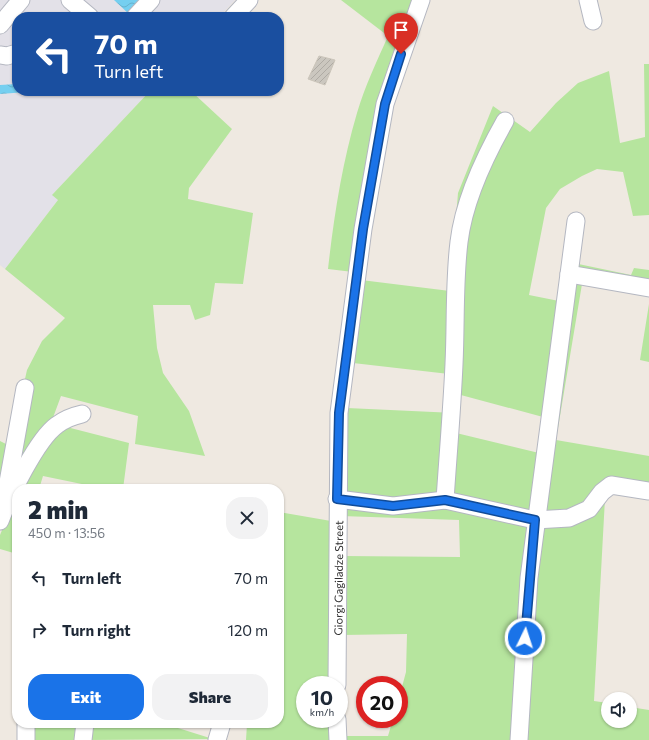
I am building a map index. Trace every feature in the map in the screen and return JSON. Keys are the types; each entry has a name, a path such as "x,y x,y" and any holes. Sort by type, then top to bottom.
{"street":[{"path":"0,25 21,0"},
{"path":"70,0 84,12"},
{"path":"140,12 151,0"},
{"path":"238,12 249,0"},
{"name":"Giorgi Gagiladze Street","path":"337,676 337,499 339,413 363,229 385,104 421,0"},
{"path":"588,0 593,22"},
{"path":"0,55 7,56 12,54"},
{"path":"445,500 454,363 455,293 459,242 471,196 488,151 505,121"},
{"path":"519,740 529,578 535,520 576,221"},
{"path":"569,274 649,288"},
{"path":"2,516 25,388"},
{"path":"18,484 37,448 55,426 70,416 82,414"},
{"path":"337,499 393,506 445,500 535,520 570,518 589,509 602,492 611,485 649,491"},
{"path":"2,516 12,497"},
{"path":"26,728 26,740"},
{"path":"83,740 84,728"},
{"path":"217,740 221,728"},
{"path":"338,728 338,740"}],"shaded area":[{"path":"0,0 235,0 224,12 12,12 12,96 145,96 53,194 58,200 5,269 0,265"}],"green space":[{"path":"341,0 417,0 353,272 328,269 336,210 347,151 357,113 367,83 388,36"},
{"path":"644,64 649,64 649,215 633,216 623,172 597,169 560,189 546,208 529,295 559,301 564,261 631,275 634,268 649,270 649,295 582,284 556,440 649,456 649,486 606,480 594,701 601,702 601,728 637,728 637,708 649,710 649,740 344,740 344,736 388,736 390,728 408,728 408,676 405,676 407,634 343,635 343,556 460,557 459,520 341,516 347,408 455,413 452,432 539,453 543,417 446,391 449,374 353,363 361,280 450,291 458,193 493,106 530,132 556,103 578,83 609,71 620,143 645,137"},
{"path":"145,96 196,96 232,129 189,188 188,199 253,213 243,284 215,283 210,315 195,320 190,305 153,305 157,348 163,373 189,411 205,456 135,444 138,416 61,396 51,423 129,443 124,484 82,484 43,476 41,484 12,484 12,495 0,505 0,441 10,446 27,370 42,341 65,318 5,269 58,200 52,195"},
{"path":"649,304 649,362 640,360"},
{"path":"12,507 12,553 0,549 0,535"},
{"path":"284,513 331,521 333,676 296,676 296,728 334,728 334,740 246,740 247,728 284,728"},
{"path":"19,728 79,728 78,740 18,740"},
{"path":"88,728 178,728 213,739 87,740"}],"water":[{"path":"114,0 144,0 133,12 127,12"},
{"path":"12,84 12,93 0,94 0,85"}],"building":[{"path":"319,56 335,60 325,85 308,79"}],"route":[{"path":"401,54 385,104 363,229 339,413 337,499 393,506 445,500 535,520 525,638"}]}
